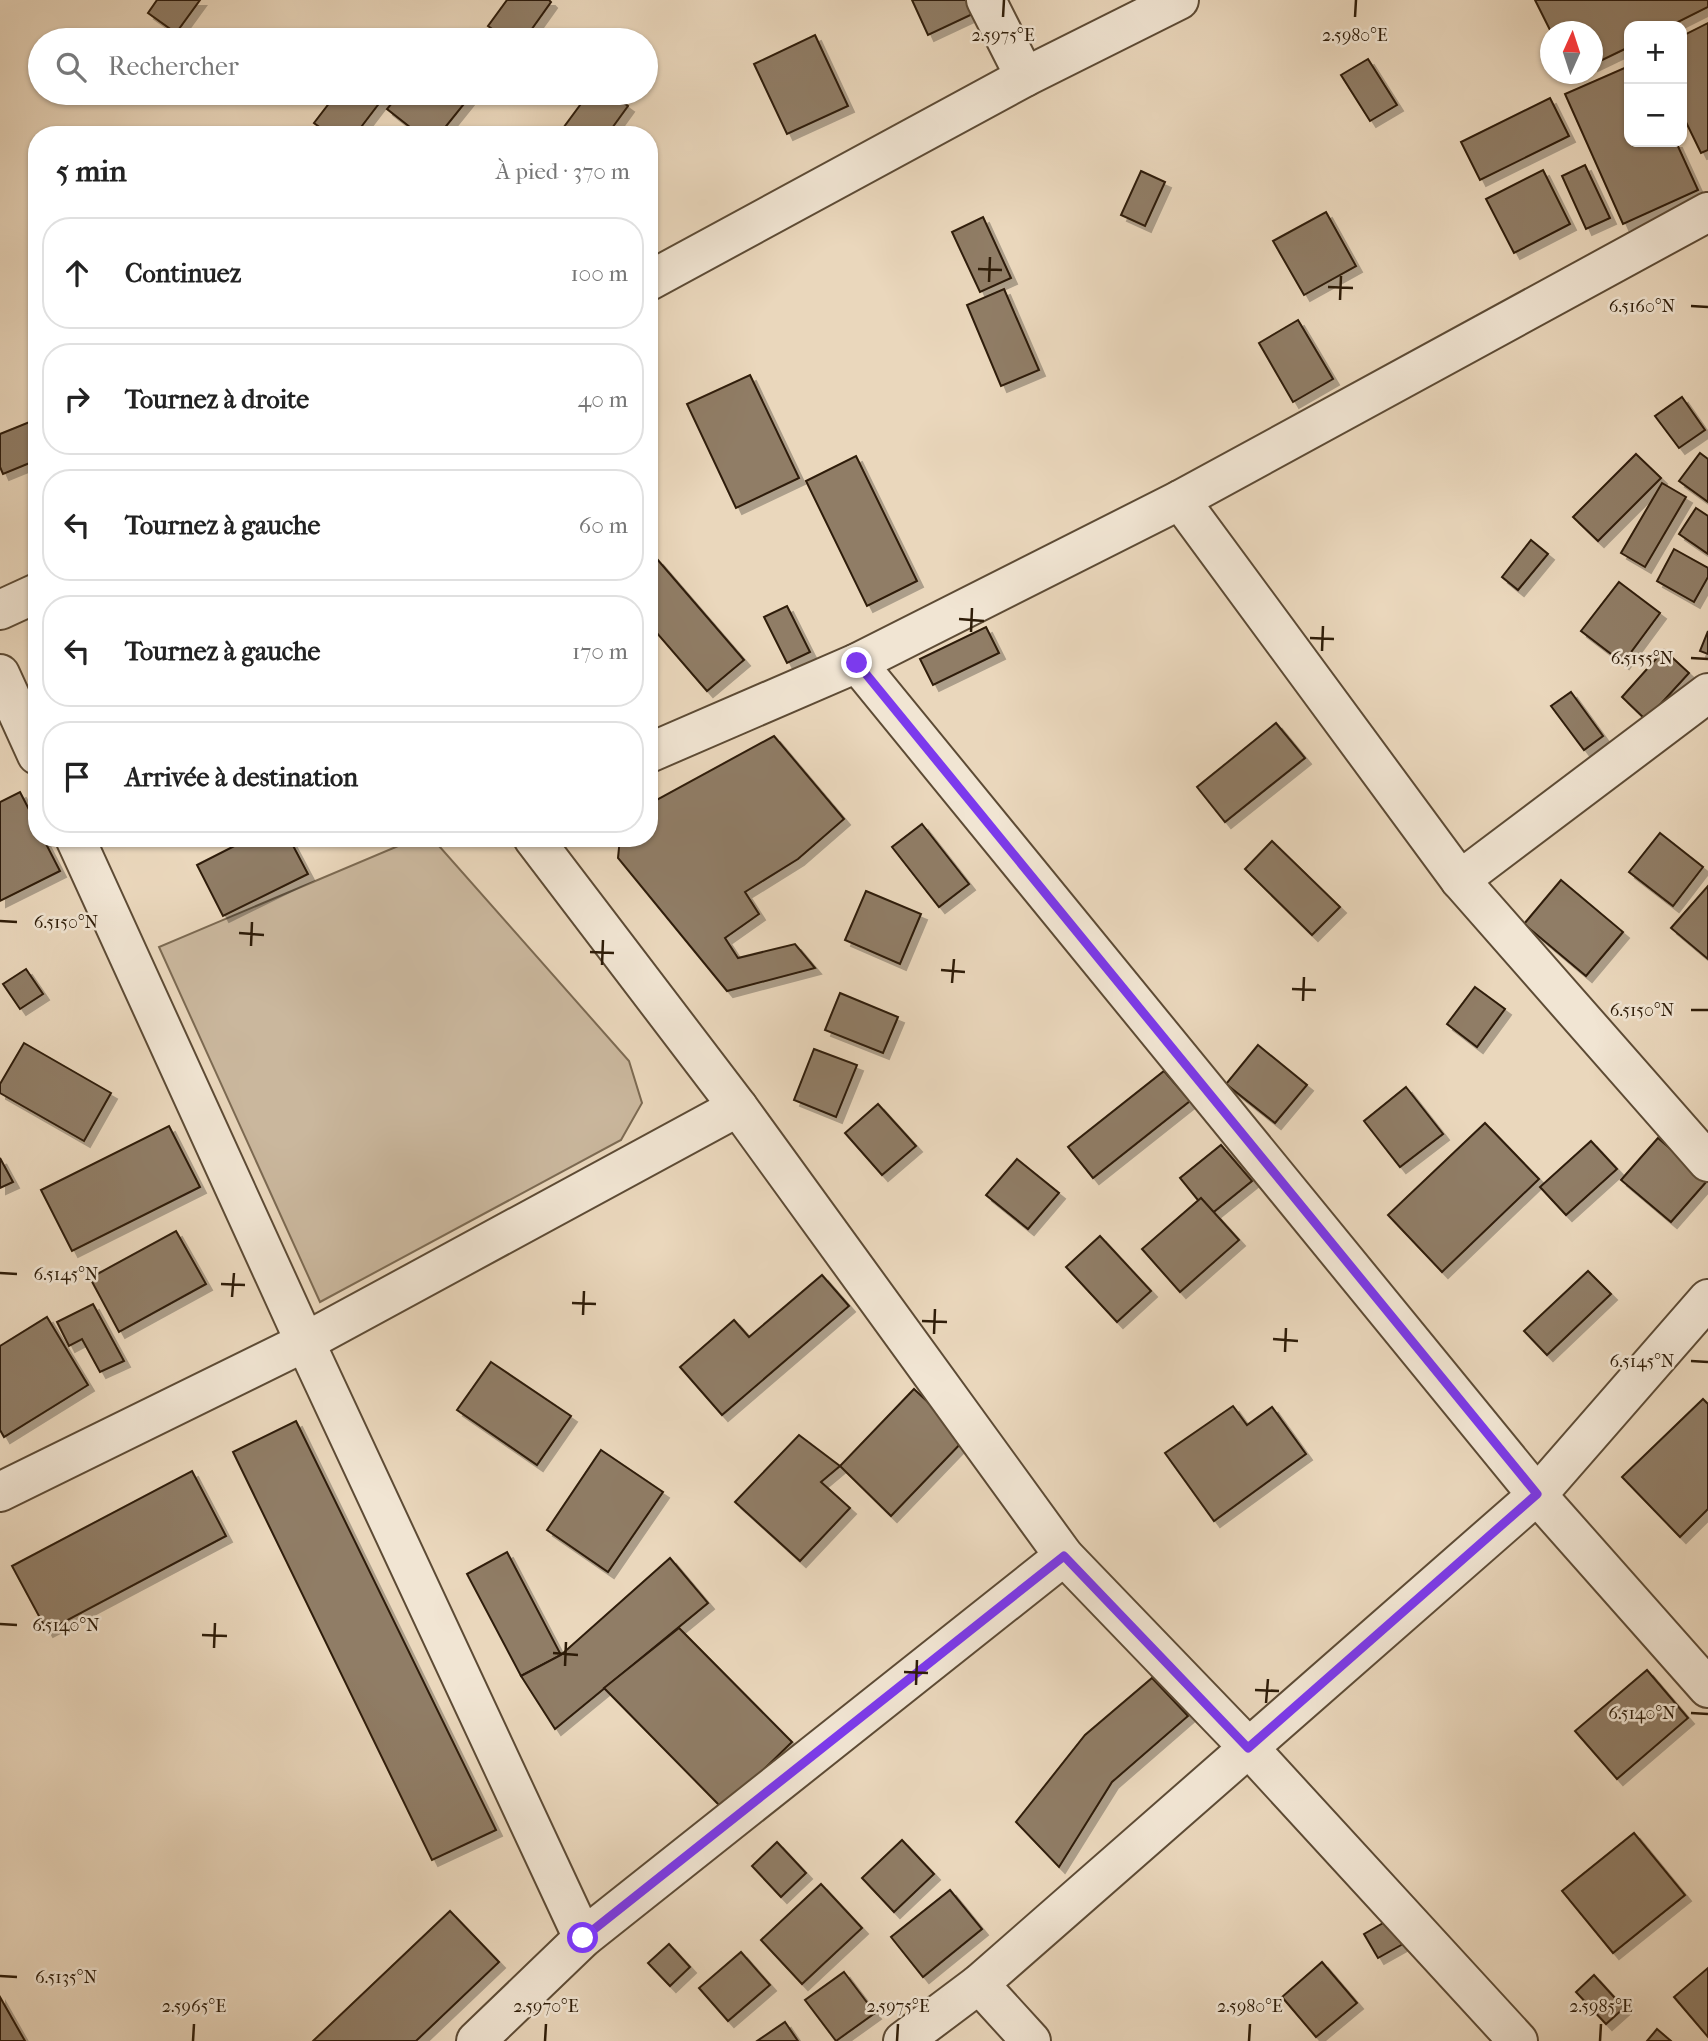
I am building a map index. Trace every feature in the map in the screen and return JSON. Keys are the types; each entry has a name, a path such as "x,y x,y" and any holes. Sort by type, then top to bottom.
{"street":[{"path":"986,0 1025,77"},
{"path":"658,276 1025,77 1179,0"},
{"path":"658,749 857,663 1180,500 1708,212"},
{"path":"1180,500 1460,880 1708,1162"},
{"path":"0,610 28,597"},
{"path":"857,663 1537,1494 1708,1688"},
{"path":"0,674 28,735"},
{"path":"1460,880 1708,693"},
{"path":"79,847 305,1342 583,1938"},
{"path":"540,847 738,1107 1064,1556 1248,1748 1518,2041"},
{"path":"0,1492 305,1342 738,1107"},
{"path":"903,2041 979,1984 1537,1494 1708,1299"},
{"path":"476,2041 583,1938 1064,1556"},
{"path":"979,1984 1031,2041"}],"shaded area":[{"path":"396,847 440,847 629,1061 642,1103 621,1140 320,1302 159,947"}],"building":[{"path":"157,0 200,0 180,28 169,28 148,13"},
{"path":"507,0 551,2 533,28 488,26"},
{"path":"912,0 974,0 979,11 928,35"},
{"path":"1535,0 1708,0 1708,7 1680,21 1624,21 1624,49 1603,60 1603,21 1546,21"},
{"path":"1708,23 1708,150 1701,153 1687,124 1687,34"},
{"path":"815,35 848,106 787,134 754,64"},
{"path":"1368,59 1397,105 1370,121 1341,75"},
{"path":"1624,68 1624,147 1678,147 1698,190 1623,224 1565,94 1588,84 1603,84 1603,77"},
{"path":"1550,98 1569,136 1480,180 1461,142"},
{"path":"328,105 378,105 362,126 318,126 314,123"},
{"path":"390,105 463,105 446,126 409,126 387,109"},
{"path":"580,105 628,106 614,126 565,126"},
{"path":"1585,165 1610,218 1586,229 1562,176"},
{"path":"1543,170 1570,224 1514,253 1486,199"},
{"path":"1141,171 1165,182 1145,226 1121,215"},
{"path":"1326,212 1356,266 1304,295 1273,241"},
{"path":"983,217 1011,278 980,292 952,232"},
{"path":"1004,289 1039,370 1001,386 967,305"},
{"path":"1298,320 1333,379 1293,402 1259,343"},
{"path":"750,375 799,478 736,508 687,404"},
{"path":"1682,397 1705,430 1679,448 1655,416"},
{"path":"28,423 28,464 3,474 0,467 0,434"},
{"path":"1700,453 1708,459 1708,502 1679,481"},
{"path":"1636,454 1661,478 1598,541 1573,517"},
{"path":"856,456 917,581 867,606 806,481"},
{"path":"1662,483 1686,497 1645,567 1621,553"},
{"path":"1696,508 1708,516 1708,554 1679,534"},
{"path":"1531,540 1548,554 1518,590 1502,577"},
{"path":"1674,549 1708,568 1708,577 1694,602 1657,581"},
{"path":"658,560 744,660 707,691 658,634"},
{"path":"1619,582 1660,613 1623,663 1581,631"},
{"path":"787,606 810,652 787,663 764,617"},
{"path":"986,627 999,653 933,685 920,659"},
{"path":"1708,631 1708,654 1700,651"},
{"path":"1664,650 1689,673 1646,720 1622,697"},
{"path":"1571,692 1603,736 1584,750 1551,706"},
{"path":"1276,723 1305,758 1225,822 1197,787"},
{"path":"774,736 844,819 798,859 745,892 759,914 725,938 738,958 795,944 815,968 727,991 618,858 619,847 658,847 658,799"},
{"path":"20,792 28,808 28,847 48,847 60,871 0,901 0,802"},
{"path":"922,824 969,884 939,907 892,847"},
{"path":"1660,833 1703,867 1673,906 1629,872"},
{"path":"1272,841 1340,907 1312,935 1245,869"},
{"path":"232,847 294,847 308,874 223,916 197,865"},
{"path":"1561,880 1623,932 1586,976 1524,924"},
{"path":"1708,886 1708,959 1671,928"},
{"path":"866,891 921,914 900,964 845,940"},
{"path":"26,969 43,994 20,1009 3,984"},
{"path":"1475,987 1505,1009 1477,1047 1447,1024"},
{"path":"840,993 898,1017 883,1053 825,1030"},
{"path":"24,1043 111,1093 84,1141 0,1093 0,1084"},
{"path":"1258,1045 1307,1085 1275,1123 1226,1084"},
{"path":"814,1049 857,1065 836,1117 794,1100"},
{"path":"1164,1071 1190,1101 1093,1178 1068,1147"},
{"path":"1406,1087 1443,1134 1400,1167 1364,1121"},
{"path":"878,1104 916,1146 882,1175 845,1133"},
{"path":"1485,1123 1539,1179 1442,1272 1388,1215"},
{"path":"169,1126 200,1187 72,1251 41,1190"},
{"path":"1658,1138 1707,1181 1671,1222 1621,1180"},
{"path":"1591,1141 1617,1169 1566,1215 1540,1187"},
{"path":"1221,1145 1252,1181 1210,1215 1180,1178"},
{"path":"0,1158 13,1182 0,1188"},
{"path":"1017,1159 1059,1193 1028,1229 986,1195"},
{"path":"1201,1198 1239,1240 1180,1292 1142,1249"},
{"path":"176,1231 206,1284 119,1332 90,1278"},
{"path":"1100,1236 1151,1291 1117,1322 1066,1267"},
{"path":"1588,1271 1611,1294 1547,1355 1524,1331"},
{"path":"822,1275 849,1306 722,1415 680,1367 734,1320 749,1337"},
{"path":"93,1304 124,1361 100,1372 82,1339 69,1346 57,1322"},
{"path":"47,1317 88,1385 4,1437 0,1430 0,1346"},
{"path":"491,1362 571,1416 537,1465 457,1410"},
{"path":"914,1389 966,1438 891,1516 840,1466"},
{"path":"1703,1399 1708,1404 1708,1509 1680,1537 1622,1477"},
{"path":"1233,1406 1247,1425 1272,1407 1306,1454 1214,1521 1165,1453"},
{"path":"296,1421 496,1830 432,1860 233,1452"},
{"path":"799,1435 840,1466 821,1482 850,1508 800,1561 735,1502"},
{"path":"601,1450 663,1492 608,1572 547,1530"},
{"path":"192,1471 226,1536 47,1631 12,1566"},
{"path":"507,1552 561,1655 521,1676 467,1574"},
{"path":"670,1558 708,1603 555,1729 521,1676 561,1655"},
{"path":"679,1628 792,1742 723,1809 604,1688"},
{"path":"1647,1670 1688,1718 1617,1779 1575,1731"},
{"path":"1152,1678 1188,1716 1112,1782 1059,1867 1016,1822 1085,1735"},
{"path":"1634,1833 1685,1895 1613,1953 1562,1891"},
{"path":"902,1840 934,1874 894,1912 862,1878"},
{"path":"777,1842 806,1873 781,1897 752,1866"},
{"path":"821,1884 862,1928 802,1984 761,1940"},
{"path":"950,1890 982,1929 923,1977 891,1937"},
{"path":"450,1911 499,1962 416,2041 313,2041"},
{"path":"1397,1915 1412,1939 1378,1958 1364,1934"},
{"path":"669,1944 690,1967 670,1986 648,1963"},
{"path":"741,1952 770,1985 728,2021 699,1988"},
{"path":"1322,1962 1357,2003 1316,2037 1282,1997"},
{"path":"1708,1968 1708,2037 1674,1997"},
{"path":"844,1972 875,2013 836,2041 805,2000"},
{"path":"1594,1975 1624,2008 1606,2024 1576,1992"},
{"path":"0,1997 25,2041 0,2041"},
{"path":"785,2022 798,2041 757,2041"},
{"path":"1657,2029 1671,2041 1647,2041"}],"route":[{"path":"583,1938 1064,1556 1248,1748 1537,1494 857,663"}]}
